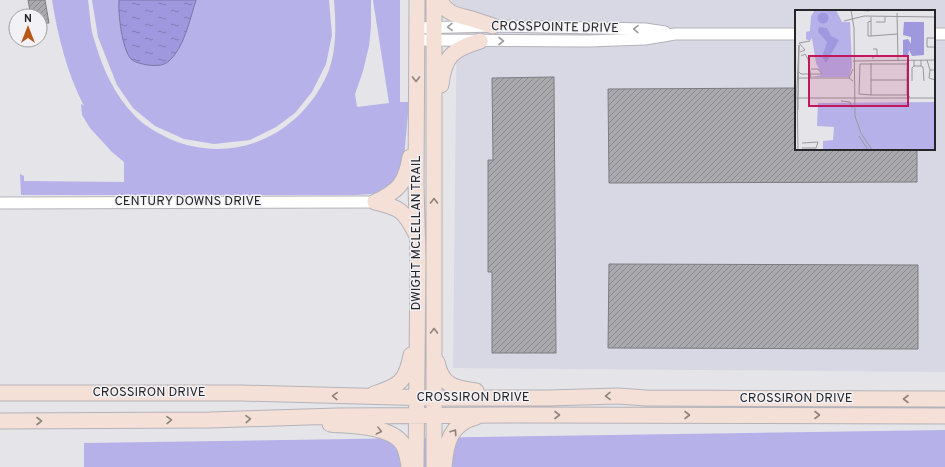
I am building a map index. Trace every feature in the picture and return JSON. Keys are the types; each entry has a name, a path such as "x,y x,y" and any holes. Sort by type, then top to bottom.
{"main road":[{"name":"DWIGHT MCLELLAN TRAIL","path":"416,467 417,0"},
{"name":"DWIGHT MCLELLAN TRAIL","path":"434,0 434,467"},
{"path":"440,0 445,8 455,16 472,19 493,26"},
{"path":"434,119 439,99 442,71 447,60 457,50 480,41"},
{"path":"375,202 391,194 404,178 408,168 416,121"},
{"path":"375,202 398,208 405,215 417,236"},
{"path":"364,397 393,387 406,376 417,329"},
{"path":"434,350 439,373 450,385 459,388 488,392 502,398"},
{"path":"0,400 41,398 64,392"},
{"name":"CROSSIRON DRIVE","path":"0,393 241,393 416,398 548,398 618,396 646,398 945,399"},
{"name":"CROSSIRON DRIVE","path":"0,421 210,420 416,415 945,416"},
{"path":"444,467 449,440 454,430 460,424 469,419 484,415"},
{"path":"285,417 381,430 393,435 402,443 409,467"}],"street":[{"name":"CROSSPOINTE DRIVE","path":"434,34 493,26 645,29 675,34 795,34"},
{"path":"416,34 434,34"},
{"name":"CROSSPOINTE DRIVE","path":"434,34 480,41 645,39 675,34"},
{"name":"CENTURY DOWNS DRIVE","path":"0,203 375,202"}],"shaded area":[{"path":"52,0 88,0 93,34 105,70 121,99 139,120 151,129 170,139 194,147 217,149 240,147 262,140 282,129 300,115 315,96 327,75 333,57 335,28 334,0 371,0 369,46 363,71 355,94 357,107 389,103 373,0 400,0 400,102 409,102 403,169 397,181 383,191 371,194 356,195 21,195 20,174 24,176 24,181 124,182 124,162 112,152 90,128 82,115 81,104 84,106 68,68 57,28"},
{"path":"92,0 329,0 332,35 326,64 312,92 295,113 276,127 250,140 214,144 184,139 155,126 133,108 117,85 98,37"},
{"path":"452,0 945,0 945,372 453,368 457,8 452,4"},
{"path":"945,430 945,467 84,467 84,443"}],"water":[{"path":"119,0 196,0 183,41 179,49 167,63 154,66 139,63 131,59 125,48 123,40 119,14"}],"building":[{"path":"28,0 45,0 46,8 30,8"},
{"path":"554,77 556,353 492,353 492,272 488,272 488,160 493,160 492,78"},
{"path":"795,88 795,150 917,150 917,182 609,183 608,89"},
{"path":"609,264 918,265 918,349 608,348"}]}
